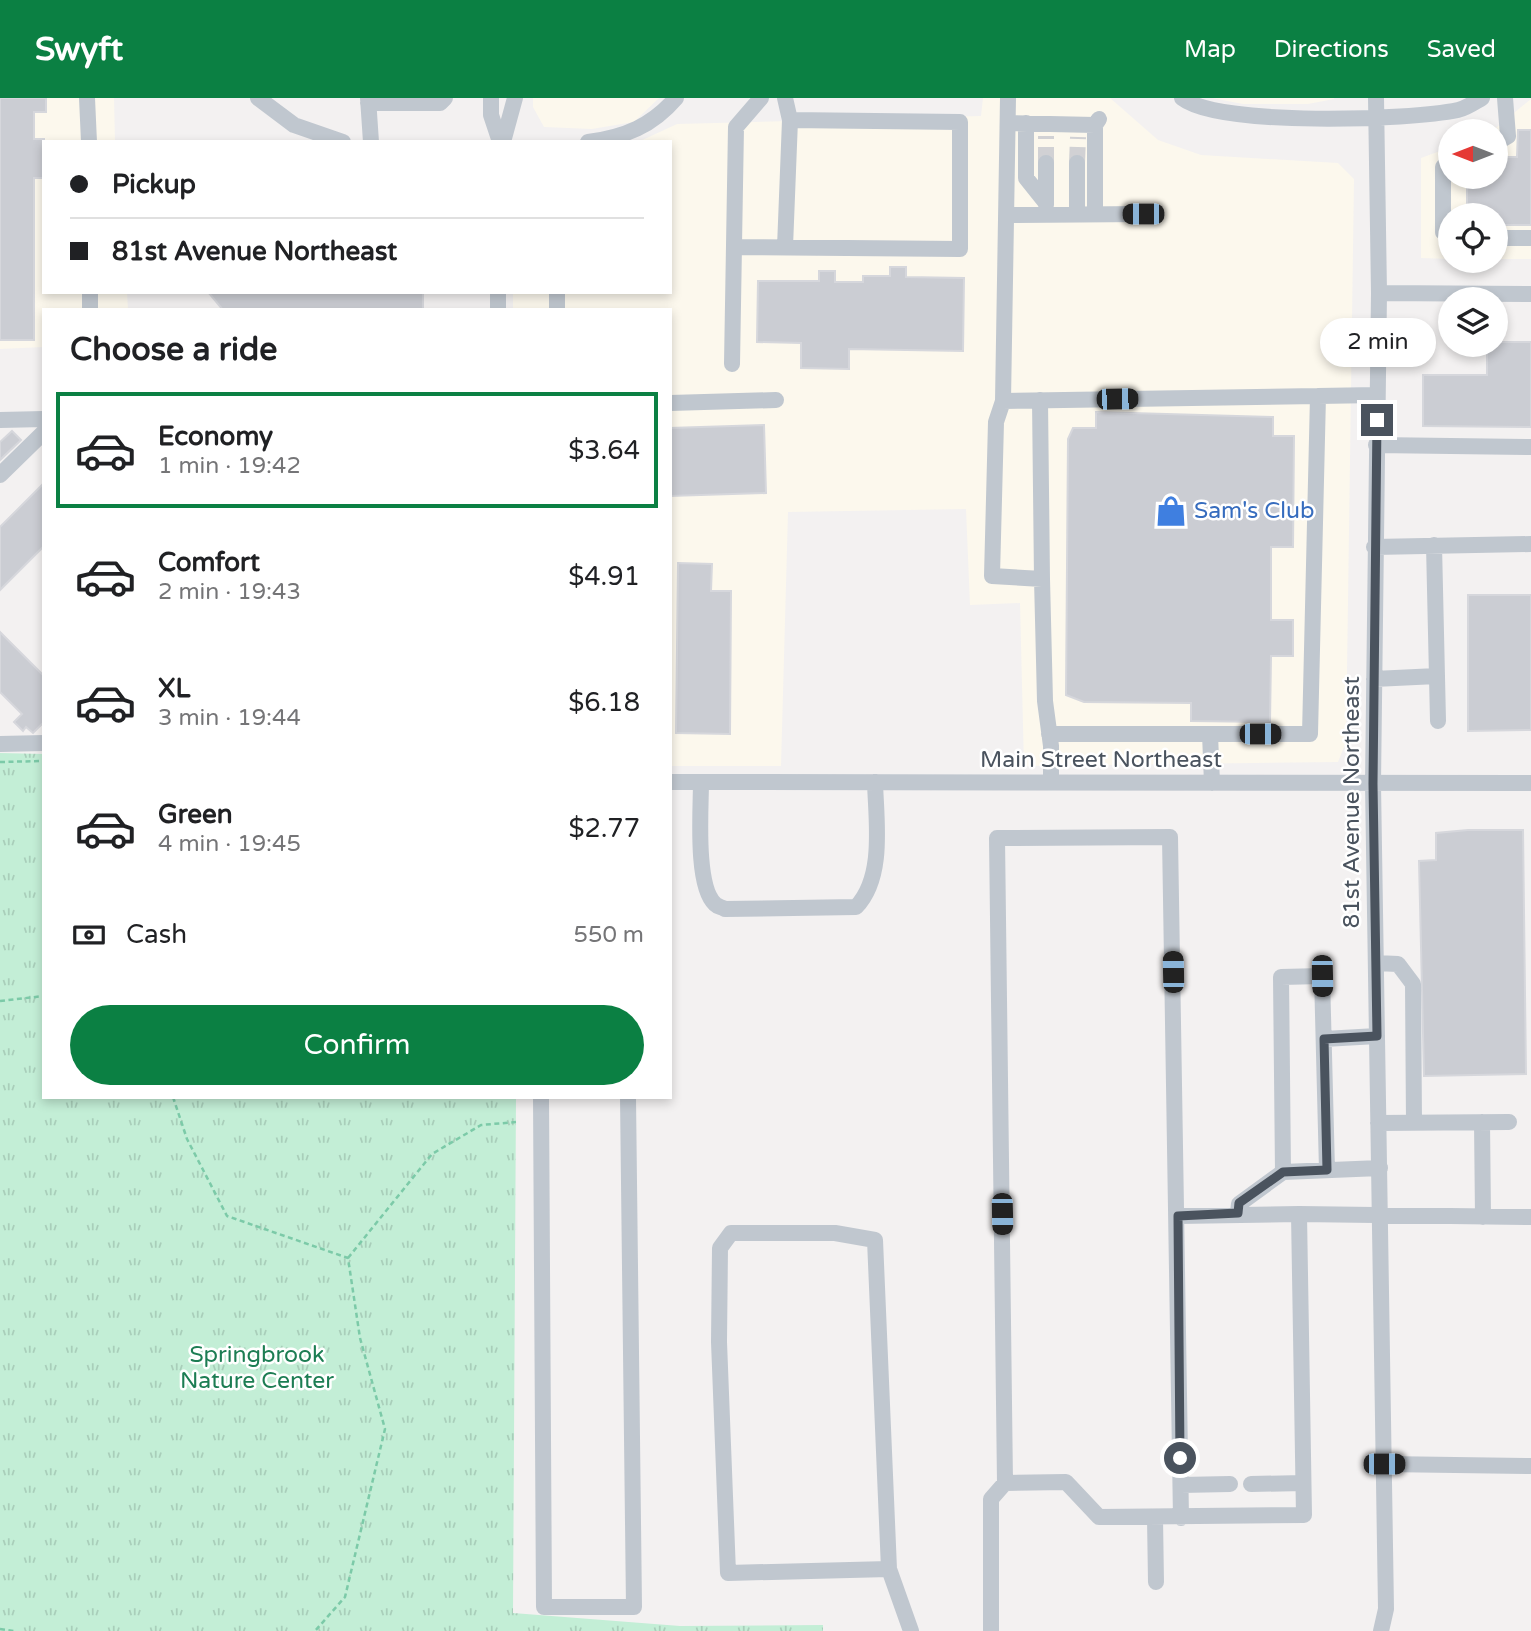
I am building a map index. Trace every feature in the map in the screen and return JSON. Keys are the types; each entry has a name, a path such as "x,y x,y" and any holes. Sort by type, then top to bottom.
{"street":[{"path":"87,98 89,140"},
{"path":"258,98 294,125 337,140"},
{"path":"371,140 368,100 440,103 445,98"},
{"path":"492,98 492,116 501,140"},
{"path":"503,140 515,98"},
{"path":"598,140 628,134 642,135 676,98"},
{"path":"732,364 736,127 761,98"},
{"path":"785,98 790,120 785,247"},
{"path":"1008,98 1003,401 996,422 992,576 1042,579"},
{"path":"1182,98 1225,111 1275,118 1375,117 1462,109 1482,98"},
{"name":"81st Avenue Northeast","path":"1376,98 1379,293 1373,784 1381,1217 1386,1609 1384,1630"},
{"path":"1505,98 1507,119"},
{"path":"734,247 960,248 960,122 790,120"},
{"path":"1008,123 1026,123 1046,130 1078,130 1097,122 1095,214"},
{"path":"1026,123 1026,178 1045,209"},
{"path":"290,140 294,125"},
{"path":"1045,209 1046,163"},
{"path":"1077,163 1077,214"},
{"path":"1006,215 1045,209 1077,214 1143,214"},
{"path":"1508,238 1531,238"},
{"path":"1379,293 1531,294"},
{"path":"1003,401 1377,395"},
{"path":"1049,734 1310,734 1318,396"},
{"path":"672,402 776,400"},
{"path":"1040,400 1045,701 1051,782"},
{"path":"0,419 42,419"},
{"path":"0,475 42,434"},
{"path":"1376,445 1531,447"},
{"path":"1374,547 1531,544"},
{"path":"1434,545 1438,721"},
{"path":"1374,679 1437,676"},
{"path":"1210,734 1212,783"},
{"path":"3,741 42,743"},
{"name":"Main Street Northeast","path":"672,782 1531,783"},
{"path":"701,782 700,830 706,887 715,904 725,909 856,907 872,881 877,831 875,782"},
{"path":"991,1631 991,1499 1006,1483 997,838 1170,837 1181,1518"},
{"path":"1376,964 1398,964 1413,984 1414,1123"},
{"path":"1283,1172 1281,976 1322,976 1327,1170"},
{"path":"1324,1039 1377,1036"},
{"path":"541,1099 544,1607 634,1607 628,1099"},
{"path":"1482,1122 1483,1217"},
{"path":"1378,1123 1509,1122"},
{"path":"1238,1213 1239,1203 1283,1172 1380,1168"},
{"path":"1178,1216 1238,1213 1531,1217"},
{"path":"1006,1483 1066,1482 1099,1517 1304,1515 1299,1214"},
{"path":"889,1569 728,1573 719,1342 720,1248 731,1233 835,1233 875,1240 889,1569 911,1631"},
{"path":"1384,1464 1531,1466"},
{"path":"1251,1484 1303,1483"},
{"path":"1181,1485 1230,1484"},
{"path":"1155,1518 1156,1582"}],"path":[{"path":"0,762 42,761"},
{"path":"0,1001 42,996"},
{"path":"174,1099 187,1139 227,1216 348,1258"},
{"path":"315,1631 345,1597 385,1429 360,1338 348,1258 432,1154 481,1125 516,1122"},
{"path":"0,1629 14,1631"}],"shaded area":[{"path":"0,98 114,98 115,140 42,140 42,294 127,294 128,308 42,308 42,347 0,349"},
{"path":"533,98 659,98 634,122 592,129 544,127 533,107"},
{"path":"983,98 1110,98 1158,140 1201,155 1338,163 1354,179 1346,742 1338,762 1024,766 1020,603 970,605 966,509 788,512 781,766 672,766 672,308 513,308 513,294 672,294 672,140 642,140 677,124 981,116"},
{"path":"1212,98 1334,99 1308,104 1243,104"},
{"path":"1531,99 1531,259 1508,259 1508,203 1438,203 1438,259 1421,258 1421,158 1438,152 1438,189 1508,189 1507,119"}],"green space":[{"name":"Springbrook Nature Center","path":"0,753 42,754 42,1099 516,1099 513,1613 680,1626 823,1625 823,1631 0,1631"}],"building":[{"path":"0,98 46,98 46,112 34,112 34,139 44,140 42,178 34,178 34,340 0,340"},
{"path":"1518,130 1531,130 1531,225 1508,225 1508,203 1467,203 1467,189 1508,189 1508,157 1517,157"},
{"path":"890,267 906,267 906,277 964,278 963,351 849,349 849,369 801,368 801,343 757,342 758,281 819,281 819,271 835,271 835,282 863,282 863,276 890,276"},
{"path":"210,294 423,294 423,308 221,308"},
{"path":"1508,342 1531,342 1531,427 1423,426 1423,375 1487,375 1487,357 1508,357"},
{"path":"1096,412 1273,417 1273,436 1294,436 1293,547 1271,547 1271,620 1293,620 1293,656 1271,656 1270,722 1191,721 1191,703 1084,702 1066,695 1068,439 1073,428 1096,428"},
{"path":"764,425 766,493 672,496 672,428"},
{"path":"12,431 21,440 0,460 0,442"},
{"path":"42,485 42,548 0,590 0,527"},
{"path":"678,563 712,564 711,591 731,591 730,734 676,733"},
{"path":"1468,595 1531,595 1531,730 1468,731"},
{"path":"0,632 42,674 42,724 33,733 26,727 23,731 14,722 22,714 0,692"},
{"path":"1523,830 1526,1074 1424,1076 1419,861 1436,860 1436,833"}],"tunnel":[{"path":"1046,136 1046,163"},
{"path":"1077,163 1078,137"}],"place":[{"name":"Sam's Club","path":"1171,511"}],"route":[{"path":"1180,1458 1178,1216 1238,1213 1239,1203 1283,1172 1327,1170 1324,1039 1377,1036 1373,784 1377,420"}]}
